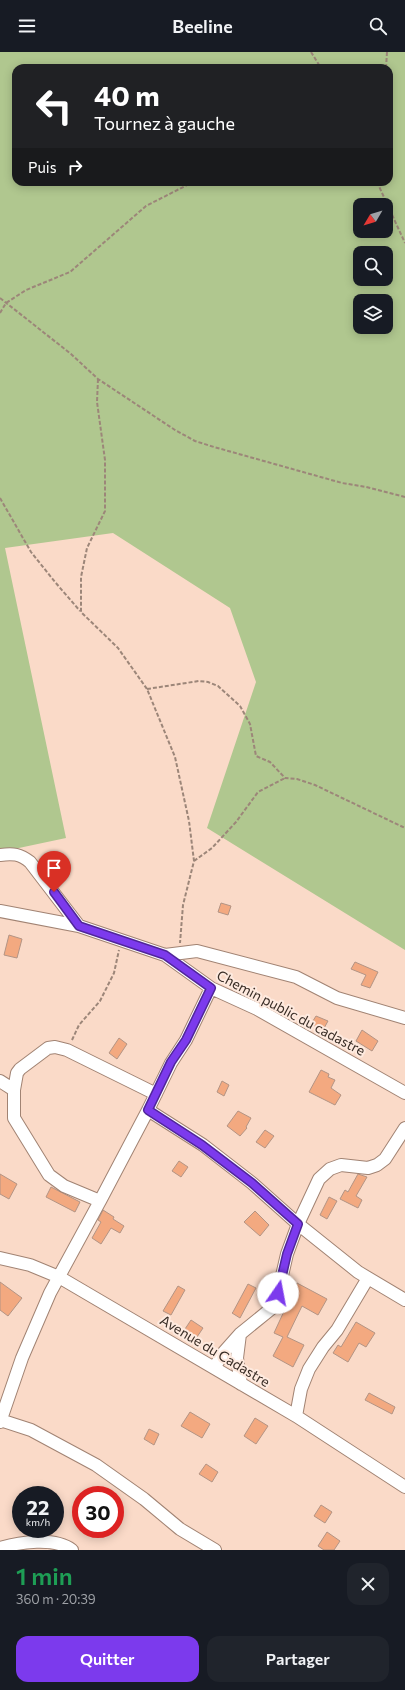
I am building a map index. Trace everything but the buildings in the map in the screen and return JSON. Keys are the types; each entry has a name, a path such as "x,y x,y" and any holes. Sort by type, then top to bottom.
{"street":[{"path":"0,855 11,853 21,855 30,862 79,926"},
{"name":"Chemin public du cadastre","path":"0,910 79,926 122,939 165,955 211,988 257,1009 405,1093"},
{"path":"165,955 179,952 197,951 296,977 337,998 405,1018"},
{"path":"211,988 186,1040 171,1062 148,1110 50,1293 22,1358 0,1421 31,1430 96,1465 144,1499 180,1529 215,1550"},
{"path":"100,1201 64,1186 49,1175 14,1118 14,1090 17,1073 20,1069 48,1048 55,1047 67,1050 156,1094"},
{"path":"0,1081 14,1090"},
{"path":"148,1110 202,1145 252,1183 298,1224 368,1278 405,1300"},
{"path":"214,1368 224,1352 240,1334 272,1308 278,1293 287,1254 298,1224 319,1179 330,1169 341,1165 368,1168 377,1165 385,1159 405,1128"},
{"name":"Avenue du Cadastre","path":"0,1258 30,1265 59,1277 296,1416 405,1487"},
{"path":"296,1416 301,1389 309,1369 323,1347 337,1330 368,1278"},
{"path":"240,1334 237,1358 241,1384"},
{"path":"0,1548 46,1541 66,1546 72,1550"}],"path":[{"path":"312,52 319,64"},
{"path":"386,64 387,52"},
{"path":"0,313 6,303 26,290 70,272 146,206 185,186"},
{"path":"379,186 405,243"},
{"path":"0,298 71,354 98,378 175,430 195,441 342,483 366,487 405,497"},
{"path":"81,612 81,577 87,548 105,511 105,460 97,402 98,378"},
{"path":"0,498 31,552 54,582 81,612 118,648 147,689 175,757 189,821 194,861 183,905 179,952"},
{"path":"147,689 199,681 208,682 218,686 240,706 250,724 256,756 270,762 285,778"},
{"path":"194,861 212,848 236,822 258,792 285,778 298,779 315,785 405,828"},
{"path":"67,1050 79,1025 100,1001 114,973 122,939"}],"green space":[{"path":"0,52 405,52 405,950 207,828 256,682 230,608 113,533 5,548 66,838 0,852"}],"route":[{"path":"54,892 79,926 122,939 165,955 211,988 186,1040 171,1062 148,1110 202,1145 252,1183 298,1224 287,1254 278,1293"}]}
